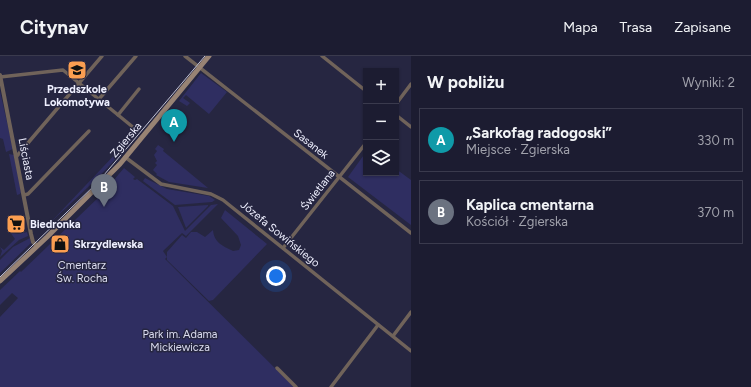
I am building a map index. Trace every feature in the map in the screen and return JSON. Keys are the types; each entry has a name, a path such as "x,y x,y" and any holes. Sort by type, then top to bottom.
{"main road":[{"name":"Zgierska","path":"0,281 37,246 125,157 210,56"}],"street":[{"path":"16,156 102,56"},
{"path":"99,99 136,56"},
{"name":"Sasanek","path":"186,56 199,68 411,233"},
{"path":"322,56 363,88"},
{"path":"0,76 60,69 80,83 134,128"},
{"name":"Liściasta","path":"0,76 32,237 37,246"},
{"path":"399,100 411,84"},
{"path":"118,115 139,89"},
{"path":"399,117 411,127"},
{"path":"24,195 28,194 89,131"},
{"name":"Świetlana","path":"283,248 363,146"},
{"name":"Józefa Sowińskiego","path":"125,157 153,179 164,185 208,193 220,198 411,351"},
{"path":"392,336 411,312"},
{"path":"330,387 378,325"},
{"path":"277,368 296,387"}],"green space":[{"path":"201,73 227,92 209,114 186,95 183,98 190,103 187,106 179,101"},
{"path":"0,91 13,149 6,152 3,139 0,138"},
{"path":"139,129 108,168 48,225"},
{"path":"158,145 164,149 163,151 208,188 169,182 156,175 157,174 153,170 157,165 155,163 157,161 154,155 157,151 155,149"},
{"path":"9,154 14,155 21,192 17,195"},
{"path":"363,156 363,176 399,176 399,171 411,180 411,225 348,177"},
{"path":"124,168 135,177 133,179 137,179 173,206 185,231 211,205 218,204 186,236 182,233 163,251 167,257 165,259 294,387 0,387 0,317 18,298 12,293 0,305 0,290 20,271 21,272 102,194"},
{"path":"145,178 167,189 209,196 215,200 212,202 175,205 143,181"},
{"path":"208,206 186,228 178,207"},
{"path":"225,210 267,244 213,300 209,301 167,260 167,252 182,235 186,238 191,232 197,232 205,237 213,230 215,238 220,244 233,251 239,250 241,245 238,236 221,218"},
{"path":"10,232 18,234 27,232 28,236 19,240 0,257 2,251 0,247 4,250 15,239"},
{"path":"30,238 31,243 0,273 0,260 13,247"}],"tram line":[{"path":"0,277 98,182 205,56"}],"place":[{"name":"Przedszkole Lokomotywa","path":"77,70"},
{"name":"„Sarkofag radogoski”","path":"174,142"},
{"name":"Kaplica cmentarna","path":"104,207"},
{"name":"Biedronka","path":"16,224"},
{"name":"Skrzydlewska","path":"60,244"}],"park label":[{"name":"Cmentarz Św. Rocha","path":"82,271"},
{"name":"Park im. Adama Mickiewicza","path":"180,340"}]}
